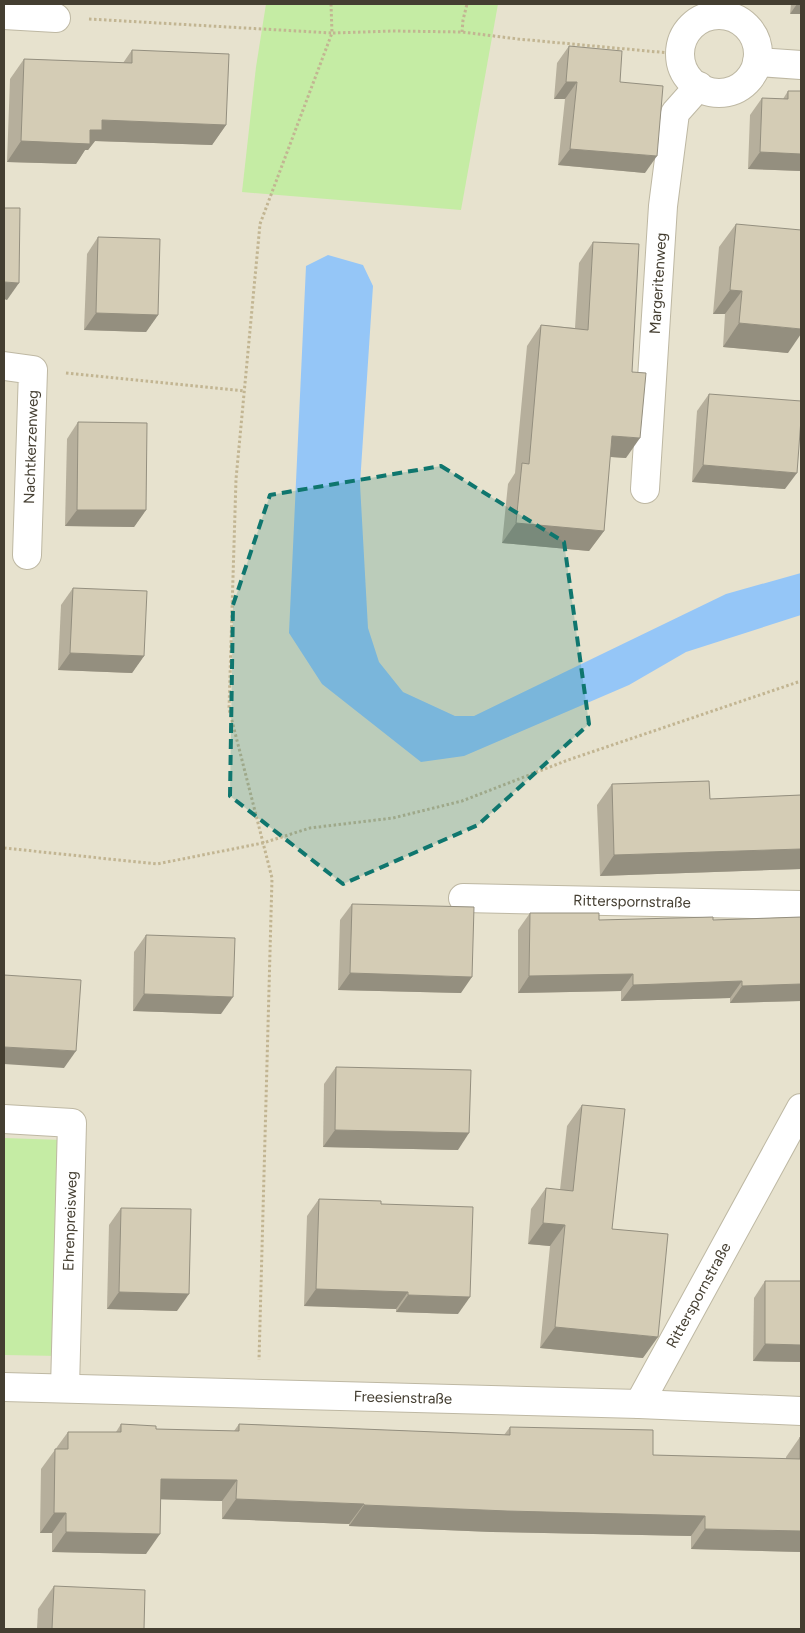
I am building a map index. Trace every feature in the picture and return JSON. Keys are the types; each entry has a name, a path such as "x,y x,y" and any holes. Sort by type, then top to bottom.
{"street":[{"path":"4,15 56,18"},
{"path":"713,16 730,16 742,23 753,34 758,51 758,62 747,82 730,92 708,92 691,82 682,69 680,54 684,36 696,22 713,16"},
{"path":"758,62 801,65"},
{"name":"Margeritenweg","path":"645,490 665,187 676,113 699,86"},
{"name":"Nachtkerzenweg","path":"4,366 33,370 27,555"},
{"name":"Ritterspornstraße","path":"463,898 801,905"},
{"name":"Ritterspornstraße","path":"639,1404 801,1108"},
{"name":"Ehrenpreisweg","path":"4,1119 72,1123 65,1388"},
{"name":"Freesienstraße","path":"4,1387 639,1404 801,1411"}],"path":[{"path":"259,1394 272,878 229,709 236,479 260,224 332,32 331,4"},
{"path":"462,32 467,4"},
{"path":"56,18 129,20 332,32 462,32 680,54"},
{"path":"33,370 244,391"},
{"path":"4,848 157,864 263,843 310,828 393,818 462,801 568,760 801,681"}],"highlighted area":[{"path":"441,466 564,542 589,724 478,825 343,884 230,796 233,605 270,495"}],"shaded area":[{"path":"4,4 801,4 801,1629 4,1629"}],"green space":[{"path":"266,4 498,4 461,210 242,192 256,67"},
{"path":"4,1138 62,1140 60,1356 4,1355"}],"water":[{"path":"328,255 363,265 373,286 360,484 368,628 379,662 403,692 455,716 474,716 726,594 801,573 801,615 686,652 629,685 464,756 421,762 322,684 289,633 306,266"}],"building":[{"path":"569,46 622,51 620,82 663,86 657,156 570,149 577,82 566,82"},
{"path":"132,50 229,54 226,125 102,120 102,130 90,130 90,144 21,141 24,59 132,63"},
{"path":"788,91 801,91 801,154 760,152 762,98 788,99"},
{"path":"4,208 20,208 19,283 4,282"},
{"path":"736,224 801,230 801,329 739,323 742,291 730,290"},
{"path":"98,237 160,239 158,315 96,313"},
{"path":"593,242 639,244 632,372 646,373 640,438 612,436 604,531 516,523 522,463 529,464 541,325 588,330"},
{"path":"709,394 801,401 797,473 703,465"},
{"path":"78,422 147,423 146,510 77,510"},
{"path":"73,588 147,591 144,656 70,653"},
{"path":"709,781 710,799 801,795 801,849 614,855 612,784"},
{"path":"352,904 474,907 472,977 350,973"},
{"path":"530,913 599,913 599,920 713,917 713,920 801,917 801,984 742,986 742,981 633,985 633,974 529,976"},
{"path":"146,935 235,938 233,997 144,994"},
{"path":"4,975 81,980 76,1051 4,1047"},
{"path":"336,1067 471,1070 469,1133 335,1130"},
{"path":"582,1105 625,1109 612,1229 668,1234 658,1337 555,1327 565,1225 543,1223 546,1188 573,1191"},
{"path":"319,1199 381,1201 381,1204 473,1207 470,1297 408,1295 408,1292 316,1289"},
{"path":"121,1208 191,1209 189,1294 119,1292"},
{"path":"765,1281 801,1281 801,1345 765,1344"},
{"path":"121,1424 156,1426 156,1429 239,1431 239,1424 510,1435 510,1427 653,1430 653,1455 800,1459 801,1437 801,1531 705,1529 705,1516 507,1511 236,1499 237,1480 161,1479 160,1534 66,1532 66,1513 54,1513 55,1449 68,1449 68,1432 121,1432"},
{"path":"54,1586 145,1590 144,1629 52,1629"}]}
